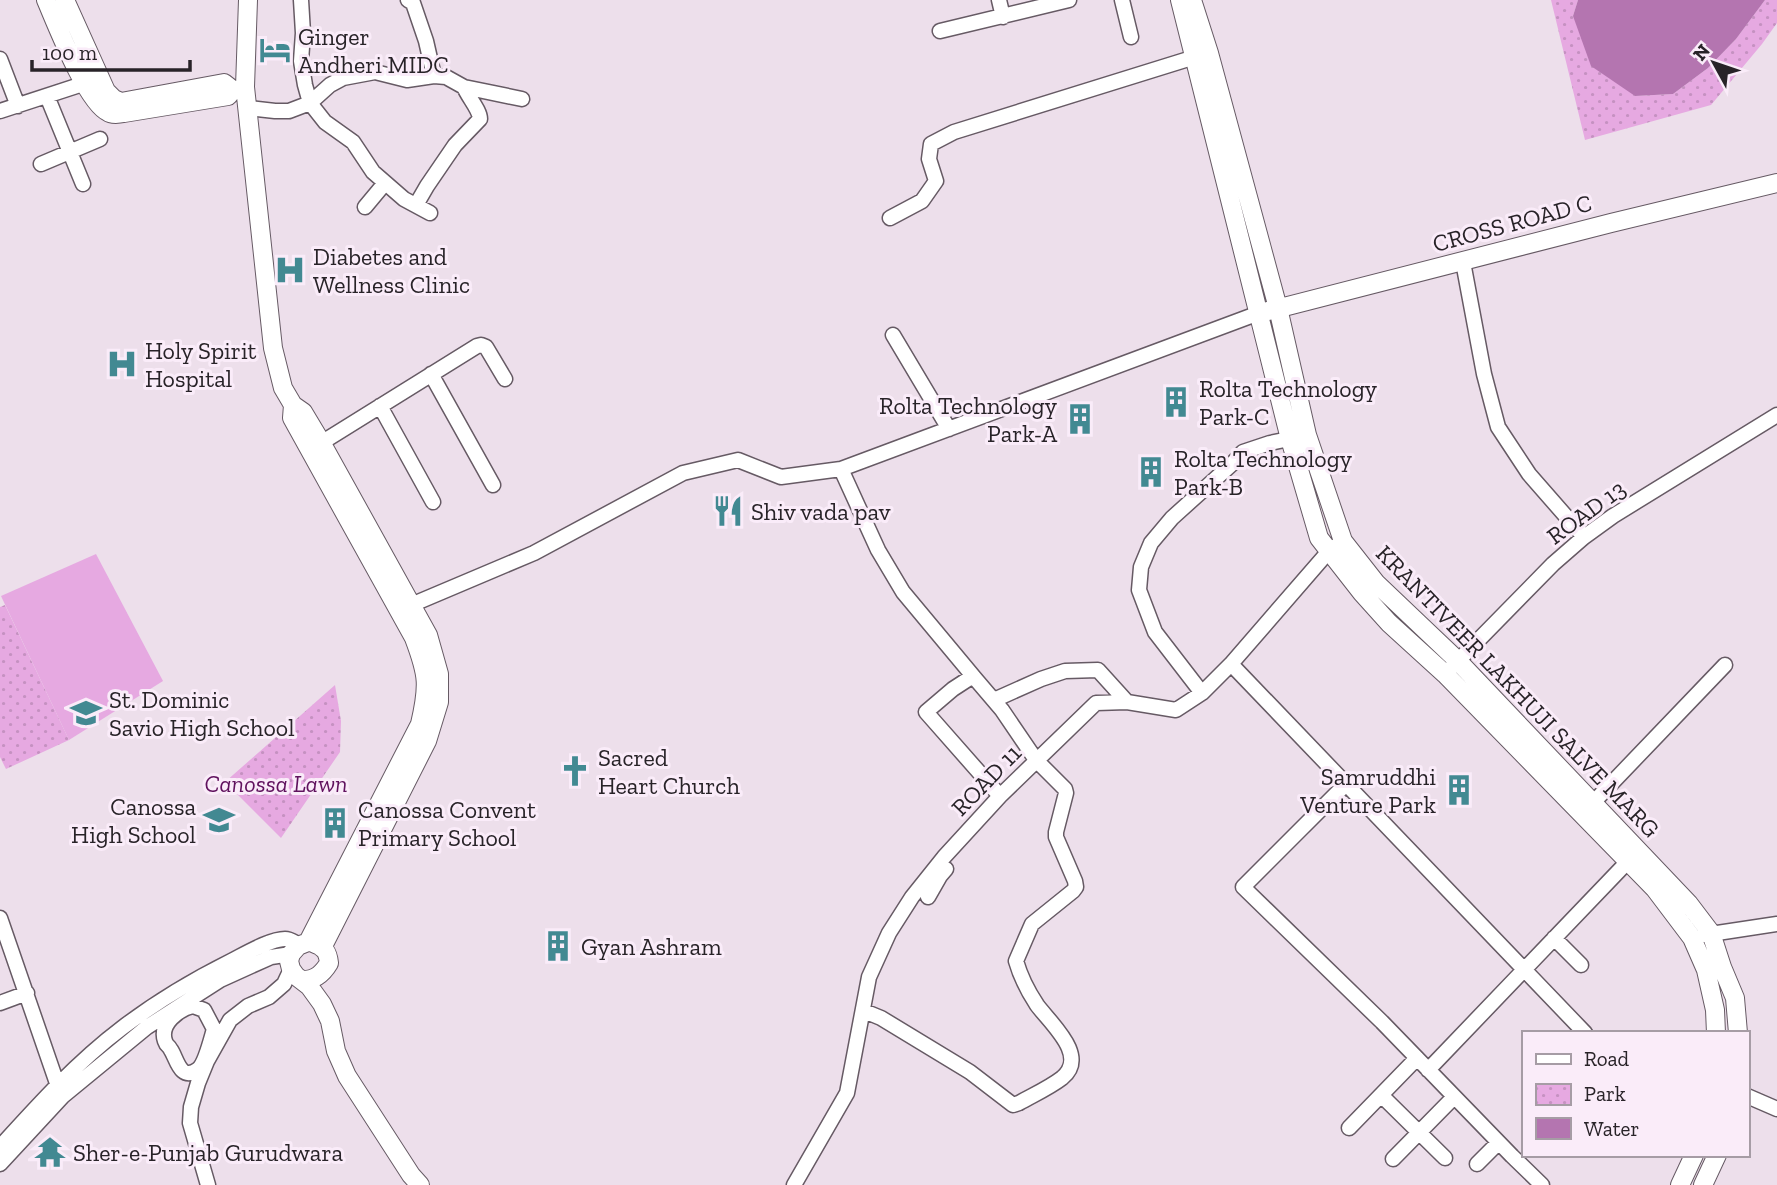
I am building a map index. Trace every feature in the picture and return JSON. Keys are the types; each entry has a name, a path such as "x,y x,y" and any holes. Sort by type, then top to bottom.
{"main road":[{"path":"46,0 67,47 93,80"},
{"path":"65,0 101,108 110,114 228,96 239,88"},
{"path":"248,0 239,88 248,108 273,348 284,388 293,405 292,418 315,446 411,605 428,635 439,674 439,702 427,741 308,959"},
{"name":"KRANTIVEER LAKHUJI SALVE MARG","path":"1180,0 1259,313 1336,546 1376,583 1451,667 1586,809 1633,856 1689,904 1712,933 1735,998 1738,1031"},
{"name":"KRANTIVEER LAKHUJI SALVE MARG","path":"1192,0 1209,52 1278,308 1299,437"},
{"name":"CROSS ROAD C","path":"1259,313 1777,183"},
{"path":"308,959 420,724 427,686 424,664 414,638 315,446"},
{"name":"KRANTIVEER LAKHUJI SALVE MARG","path":"1633,856 1692,938 1706,970 1715,1010 1716,1031"},
{"path":"308,959 324,992 322,1004 330,1021 336,1051 347,1076 420,1185"},
{"path":"1680,1185 1692,1157"},
{"path":"1703,1185 1716,1157"}],"street":[{"path":"301,0 301,61 310,103 325,122 353,142 373,172 404,199 430,213"},
{"path":"408,0 413,3 426,41 434,76"},
{"path":"999,0 1003,17"},
{"path":"940,31 1069,0"},
{"path":"1122,0 1131,37"},
{"path":"890,218 922,201 936,181 929,159 931,144 942,138 1195,57"},
{"path":"0,59 10,99"},
{"path":"248,108 289,111 310,103 330,85 343,78 375,72 407,79 446,77 464,87 522,99"},
{"path":"0,111 10,99 47,96 93,80"},
{"path":"416,205 455,145 480,119 480,113 464,87"},
{"path":"47,96 83,184"},
{"path":"41,164 100,139"},
{"path":"365,207 385,183"},
{"path":"1463,262 1484,374 1498,427 1529,474 1584,537"},
{"path":"411,605 534,553 683,473 738,460 781,477 841,469 1259,313"},
{"path":"894,335 948,429"},
{"path":"315,446 477,346 486,347 505,379"},
{"path":"431,374 493,485"},
{"path":"380,406 433,502"},
{"name":"ROAD 13","path":"1451,667 1553,564 1584,537 1613,516 1777,415"},
{"path":"1202,693 1155,632 1139,590 1141,567 1152,543 1172,518 1243,452 1299,437"},
{"path":"841,469 878,551 903,592 994,700 1038,762 1065,789 1056,836 1076,887 1032,923 1016,961 1035,1002 1070,1049 1071,1062 1063,1077 1015,1105 1011,1104 971,1073 881,1018 864,1011"},
{"name":"ROAD 11","path":"794,1185 847,1093 869,977 889,933 912,897 944,857 1000,796 1096,703 1127,702 1176,710 1202,693 1336,546"},
{"path":"1231,664 1583,1031"},
{"path":"1586,809 1725,665"},
{"path":"994,700 1065,671 1098,670 1127,702"},
{"path":"973,676 926,712 1000,796"},
{"path":"928,897 942,873 1038,762"},
{"path":"1346,784 1243,887 1382,1022 1542,1185"},
{"path":"1428,1070 1633,856"},
{"path":"0,918 60,1091"},
{"path":"1692,938 1777,924"},
{"path":"1554,938 1581,965"},
{"path":"0,1147 60,1091 121,1028 147,1010 220,966 272,942 285,939 293,941 308,959"},
{"path":"0,1164 60,1091 147,1027 179,1009 220,980 271,957 308,959"},
{"path":"208,1185 190,1123 191,1107 198,1083 217,1035 204,1010 193,1006 179,1009 166,1027 166,1043 174,1059 182,1071 192,1072 202,1064 217,1035 230,1020 248,1006 268,997 308,959"},
{"path":"0,1003 27,993"},
{"path":"889,1006 888,1014 891,1018 970,1065 973,1069 971,1073"},
{"path":"1349,1128 1417,1058"},
{"path":"1381,1095 1446,1158"},
{"path":"1393,1159 1454,1097"},
{"path":"1749,1097 1777,1109"},
{"path":"1477,1164 1498,1143"}],"green space":[{"path":"1551,0 1578,0 1573,16 1635,96 1673,94 1708,68 1736,39 1765,0 1777,0 1777,23 1711,105 1585,140"},
{"path":"96,554 163,681 69,740 1,596"},
{"path":"5,605 69,740 6,769 0,757 0,607"},
{"name":"Canossa Lawn","path":"335,685 341,721 340,752 281,838 225,782"}],"water":[{"path":"1578,0 1765,0 1736,39 1708,68 1673,94 1635,96 1591,66 1573,16"}],"place":[{"name":"Ginger Andheri MIDC","path":"275,50"},
{"name":"Diabetes and Wellness Clinic","path":"290,270"},
{"name":"Holy Spirit Hospital","path":"122,364"},
{"name":"Rolta Technology Park-C","path":"1176,402"},
{"name":"Rolta Technology Park-A","path":"1080,419"},
{"name":"Rolta Technology Park-B","path":"1151,472"},
{"name":"Shiv vada pav","path":"728,511"},
{"name":"St. Dominic Savio High School","path":"86,713"},
{"name":"Sacred Heart Church","path":"575,771"},
{"name":"Samruddhi Venture Park","path":"1459,790"},
{"name":"Canossa High School","path":"219,820"},
{"name":"Canossa Convent Primary School","path":"335,823"},
{"name":"Gyan Ashram","path":"558,946"},
{"name":"Sher-e-Punjab Gurudwara","path":"50,1152"}]}
